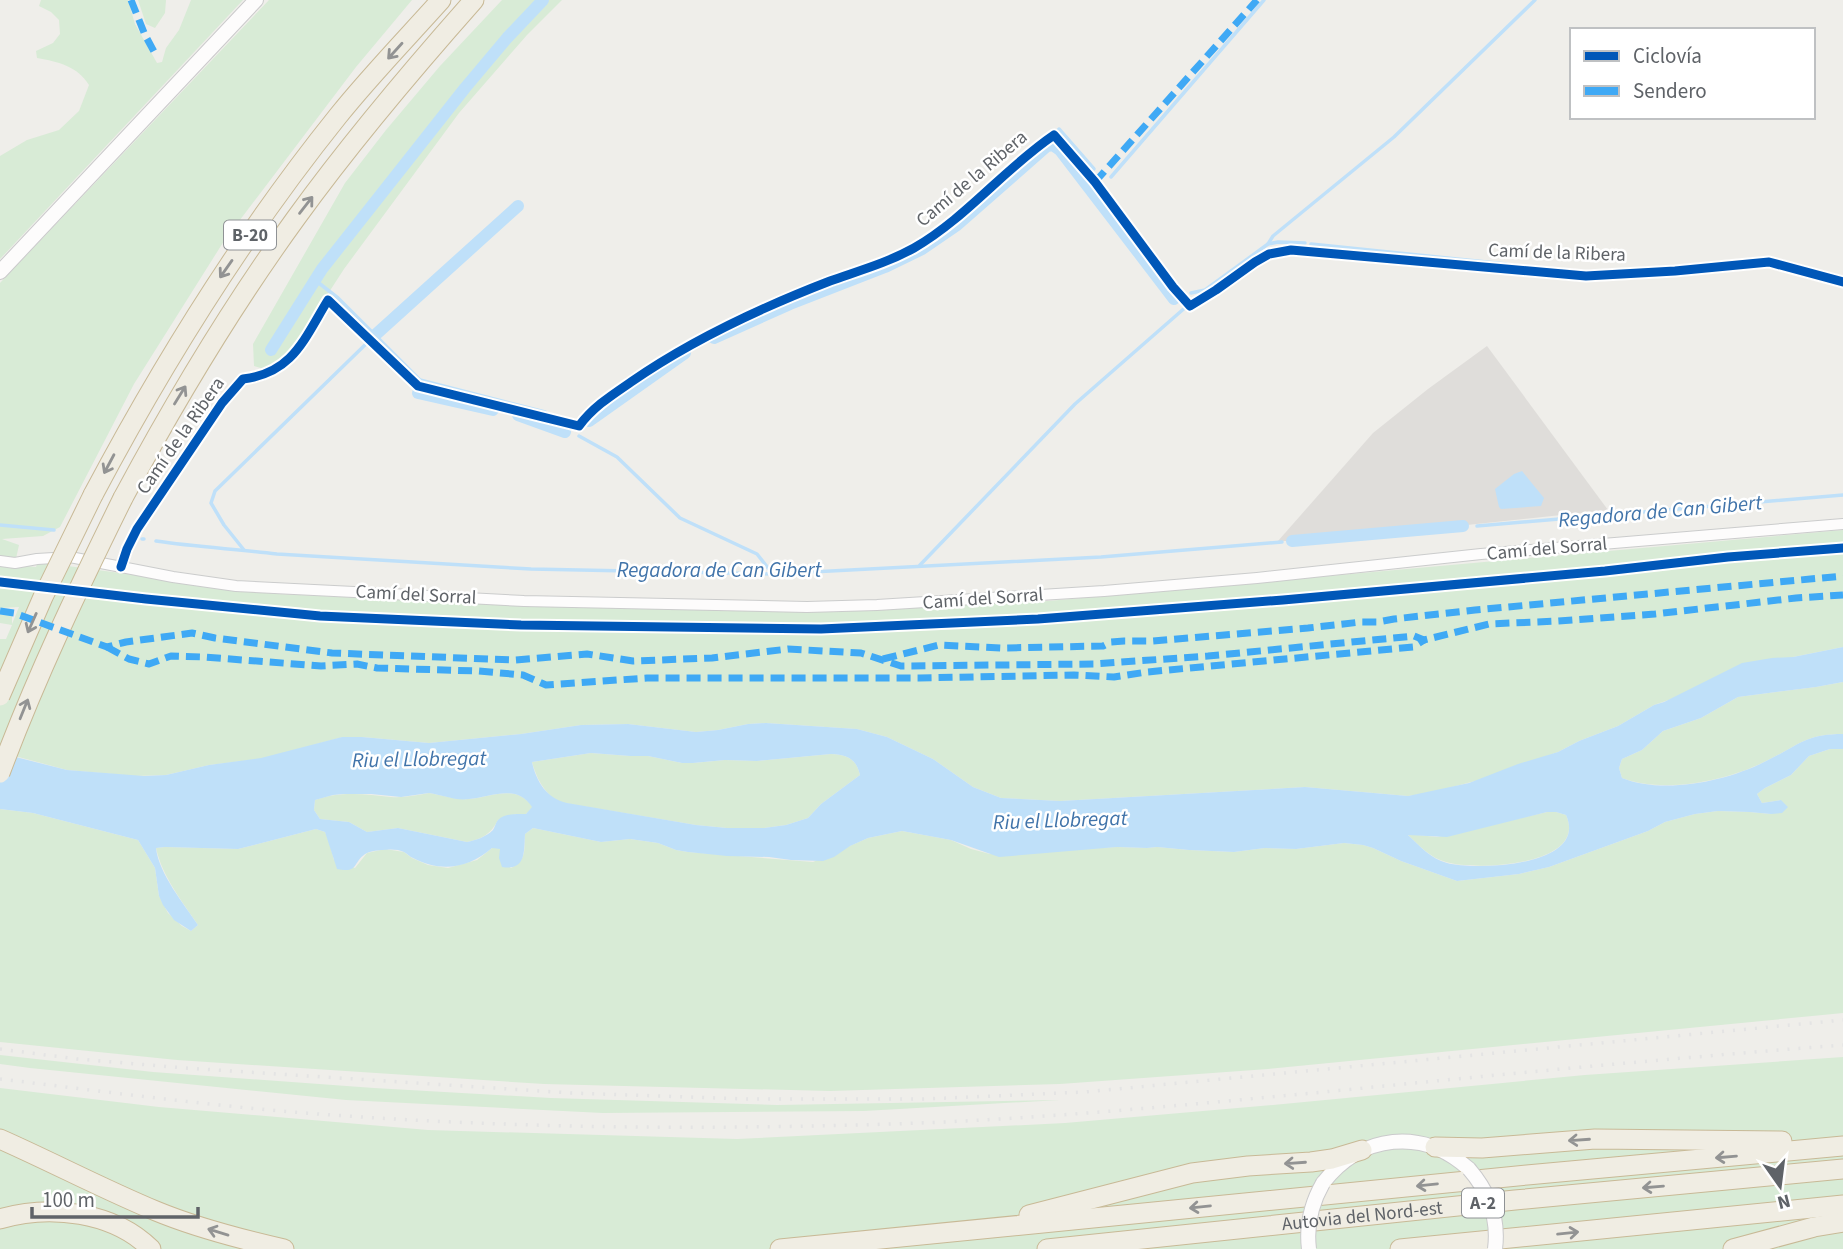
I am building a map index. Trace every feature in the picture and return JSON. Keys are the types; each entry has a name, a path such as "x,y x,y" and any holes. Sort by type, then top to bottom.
{"highway":[{"name":"B-20","path":"0,696 43,597 93,495 134,417 205,299 274,200 339,114 440,0"},
{"name":"B-20","path":"0,773 23,711 69,608 160,429 226,322 296,218 405,78 474,0"},
{"path":"405,78 489,0"},
{"path":"1434,1147 1482,1148 1636,1138 1843,1144"},
{"path":"0,1139 159,1212 238,1238 284,1249"},
{"path":"780,1249 1843,1144"},
{"path":"879,1239 1016,1218 1192,1173 1311,1162 1362,1150"},
{"name":"Autovia del Nord-est","path":"1047,1249 1843,1169"},
{"name":"Autovia del Nord-est","path":"1400,1249 1843,1205"},
{"path":"0,1219 47,1212 86,1216 121,1227 151,1249"},
{"path":"1733,1249 1843,1222"}],"main road":[{"path":"0,272 256,0"},
{"path":"1309,1249 1310,1213 1315,1198 1323,1183 1340,1164 1362,1150 1391,1142 1413,1142 1434,1147 1453,1156 1469,1169 1483,1188 1493,1209 1495,1249"}],"street":[{"name":"Camí de la Ribera","path":"121,567 137,529 222,403 243,379 267,374 289,359 328,300 418,386 579,426 589,412 609,397 687,346 791,296 882,263 914,248 939,232 1034,149 1054,135 1095,182 1190,306 1269,254 1290,250 1586,276 1769,262 1843,282"},
{"name":"Camí del Sorral","path":"121,567 236,586 537,601 807,607 1104,591 1494,553 1843,524"},
{"path":"0,561 70,557 121,567"}],"shaded area":[{"path":"1487,346 1608,510 1316,541 1278,541 1373,433"}],"green space":[{"path":"41,0 128,0 135,24 157,63 162,62 166,48 179,30 191,0 243,0 0,259 0,156 27,140 59,130 79,111 89,85 79,73 67,66 37,58 36,51 53,43 60,34 59,20 39,6"},
{"path":"138,0 166,0 165,13 155,28 146,24"},
{"path":"269,0 412,0 356,67 224,241 134,384 60,527 43,536 2,539 19,545 15,563 0,561 0,283"},
{"path":"502,0 562,0 527,35 459,113 344,269 287,357 264,369 254,366 253,344 345,183 440,66"},
{"path":"1843,530 1843,647 1793,657 1654,705 1618,726 1558,752 1479,780 1408,796 1305,787 1060,801 1001,798 973,787 933,759 887,737 857,729 766,723 696,732 628,724 581,725 429,743 343,737 261,759 209,765 166,775 135,776 67,770 0,752 0,639 6,639 12,625 0,623 0,614 12,615 12,624 19,607 0,608 0,585 24,588 25,591 30,580 0,576 0,563 36,567 38,562 277,594 568,607 834,612 1048,601"},
{"path":"1843,682 1843,734 1811,738 1752,767 1696,783 1657,785 1622,778 1619,768 1622,759 1642,750 1663,731 1701,718 1738,697"},
{"path":"1830,749 1843,749 1843,1013 1268,1069 1060,1084 830,1091 544,1084 177,1060 0,1042 0,809 33,813 138,840 155,868 159,896 168,913 191,931 198,925 168,878 156,848 238,849 316,829 325,832 334,860 355,868 367,853 385,849 404,852 428,865 448,868 477,860 492,848 500,848 500,858 511,868 520,862 525,834 533,828 601,842 630,839 658,843 688,852 813,862 868,838 902,831 951,840 990,854 1117,847 1234,852 1344,843 1373,848 1457,881 1519,874 1549,867 1648,831 1665,822 1695,814 1718,811 1771,814 1781,800 1762,803 1757,794 1791,775 1809,756"},
{"path":"591,753 648,756 682,763 757,761 831,754 850,758 860,775 821,804 808,818 764,828 727,828 558,802 541,784 532,762"},
{"path":"429,793 464,799 511,793 519,795 533,807 526,814 498,820 485,835 467,842 398,828 367,832 349,822 320,819 314,810 315,800 334,795 396,797"},
{"path":"1547,812 1566,815 1569,832 1561,845 1546,855 1503,865 1461,865 1446,862 1420,847 1407,834 1437,837"},
{"path":"0,1055 153,1072 551,1098 777,1105 1060,1100 864,1111 603,1113 346,1100 30,1068 0,1064"},
{"path":"1843,1057 1843,1249 0,1249 0,1088 159,1107 428,1130 737,1139 1065,1123 1585,1075"}],"water":[{"path":"1522,471 1544,498 1541,506 1501,509 1495,489"},
{"name":"Riu el Llobregat","path":"1843,647 1843,682 1738,697 1701,718 1663,731 1642,750 1622,759 1619,768 1622,778 1639,783 1696,783 1752,768 1811,738 1843,734 1843,749 1830,749 1809,756 1791,775 1757,794 1762,803 1781,800 1788,807 1782,813 1718,811 1695,814 1665,822 1648,831 1549,867 1519,874 1457,881 1373,848 1344,843 1234,852 1117,847 999,857 951,840 902,831 868,838 823,861 688,852 658,843 630,839 601,842 533,828 525,834 522,859 516,866 502,867 500,849 492,848 464,864 444,867 423,863 402,851 391,849 367,853 353,868 344,870 337,869 325,832 316,829 238,849 156,848 167,878 198,925 191,931 174,920 163,905 155,868 138,840 33,813 0,809 0,753 67,770 144,776 166,775 209,765 261,758 342,737 429,743 581,725 628,724 696,732 766,723 857,729 887,737 933,759 973,787 1001,798 1060,801 1305,787 1408,796 1469,783 1558,752 1618,726 1654,705 1742,663","holes":["591,753 648,756 682,763 757,761 831,754 850,758 860,775 821,804 808,818 764,828 727,828 560,801 544,788 536,776 532,762","429,793 464,799 511,793 519,795 532,807 526,814 504,816 497,821 493,830 481,838 467,842 398,828 367,832 349,822 320,819 314,810 315,800 333,795 371,794 401,797","1547,812 1566,815 1569,832 1561,845 1546,855 1504,865 1481,866 1441,861 1426,852 1408,835 1447,837"]}],"waterway":[{"path":"271,350 322,269 465,88 543,0"},
{"path":"1111,177 1264,0"},
{"path":"1268,244 1273,236 1394,137 1535,0"},
{"path":"1056,133 1059,129 1094,169"},
{"path":"714,338 922,249 957,225 1047,146 1053,145 1060,150 1174,299"},
{"path":"373,337 518,206"},
{"path":"1191,293 1205,290 1268,244 1305,243"},
{"path":"1311,244 1506,264"},
{"path":"315,280 338,298 420,380 545,412"},
{"path":"920,565 1075,404 1187,306"},
{"path":"244,550 211,503 215,491 368,342"},
{"path":"589,421 685,353"},
{"path":"418,393 493,410"},
{"path":"518,415 565,432"},
{"path":"579,436 617,457 680,518 757,554 772,573"},
{"name":"Regadora de Can Gibert","path":"1477,526 1843,495"},
{"name":"Regadora de Can Gibert","path":"0,525 54,530"},
{"name":"Regadora de Can Gibert","path":"1292,541 1463,526"},
{"name":"Regadora de Can Gibert","path":"156,541 277,554 531,569 773,574 1101,557 1282,542"}],"railway":[{"path":"0,1049 185,1068 571,1093 747,1099 924,1099 1085,1092 1843,1020"},
{"path":"0,1079 229,1106 373,1118 578,1126 784,1126 973,1121 1093,1112 1843,1045"}],"marked path":[{"path":"131,0 157,57"},
{"path":"1095,182 1257,0"},
{"path":"883,659 939,645 1001,648 1103,646 1111,642 1153,641 1378,622 1475,610 1843,576"},
{"path":"0,611 14,613 107,647 192,633 332,653 515,660 587,654 633,661 712,658 788,649 861,653 901,666 1094,664 1414,636 1424,640 1489,624 1655,614 1843,595"},
{"path":"107,647 129,659 149,664 171,656 321,666 357,664 377,668 523,675 546,685 647,678 1114,677 1413,647 1424,640"}],"cycle path":[{"path":"121,567 137,529 222,403 243,379 274,370 286,362 304,341 328,300 418,386 579,426 597,407 617,392 654,366 703,338 778,302 914,248 951,222 1054,135 1095,182 1190,306 1269,254 1291,250 1586,276 1769,262 1843,282"},
{"path":"0,582 320,616 521,625 821,629 1038,619 1283,600 1843,548"}]}
